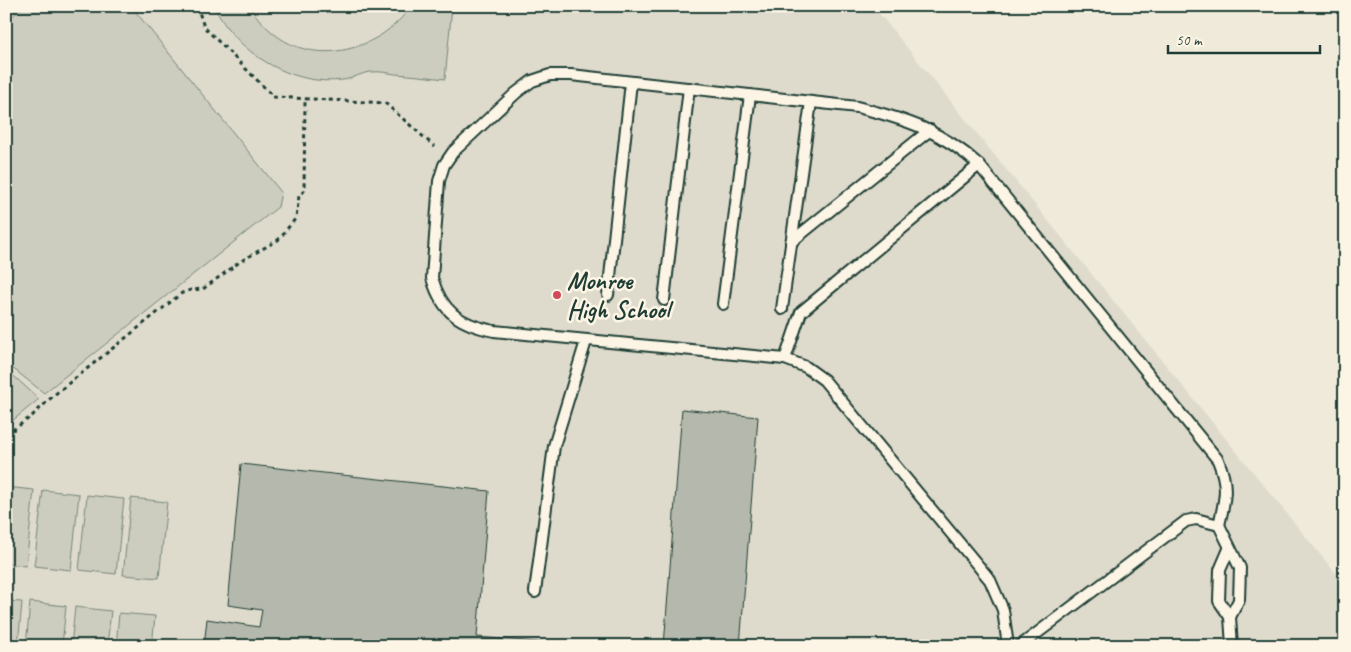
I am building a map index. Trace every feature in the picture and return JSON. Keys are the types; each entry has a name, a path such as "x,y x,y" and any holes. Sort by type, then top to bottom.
{"lane":[{"path":"1008,646 1003,610 990,580 824,380 806,367 785,359 494,331 478,328 457,318 445,307 436,293 432,278 439,181 444,165 453,152 508,100 532,81 550,76 571,75 857,107 897,117 930,130 966,153 979,165 1218,460 1224,475 1226,496 1219,525 1229,549 1240,568 1239,600 1230,617"},
{"path":"608,295 631,82"},
{"path":"664,300 689,88"},
{"path":"723,304 750,95"},
{"path":"782,309 811,102"},
{"path":"791,242 930,130"},
{"path":"785,359 801,312 979,165"},
{"path":"535,592 554,446 586,340"},
{"path":"1020,646 1186,521 1196,519 1219,525"},
{"path":"1229,549 1220,570 1220,600 1230,617 1232,646"}],"path":[{"path":"197,6 204,26 274,97 385,103 434,147"},
{"path":"6,435 32,416 54,395 182,293 202,289 241,261 278,240 296,218 299,196 304,190 305,99"}],"shaded area":[{"name":"Monroe High School","path":"6,6 873,6 1345,585 1345,646 6,646"},
{"path":"23,6 131,6 281,192 278,207 44,393 6,363 6,23"},
{"path":"214,6 248,6 272,32 289,43 308,50 327,52 365,43 383,34 411,6 452,6 445,79 368,72 343,80 324,81 304,78 285,72 267,63 236,38 223,23"},
{"path":"6,369 39,399 6,426"},
{"path":"6,487 34,490 26,566 6,564"},
{"path":"43,490 79,494 71,570 34,566"},
{"path":"87,495 124,499 116,574 79,570"},
{"path":"131,498 167,502 159,578 123,575"},
{"path":"6,601 22,602 18,646 6,646"},
{"path":"30,602 66,606 62,646 26,646"},
{"path":"75,607 111,611 107,646 71,646"},
{"path":"119,613 155,616 152,646 116,646"}],"building":[{"path":"682,409 758,417 740,646 664,646"},
{"path":"241,464 489,491 477,637 587,646 204,646 207,619 259,627 262,610 228,605"}],"place":[{"name":"Monroe High School","path":"557,295"}]}
